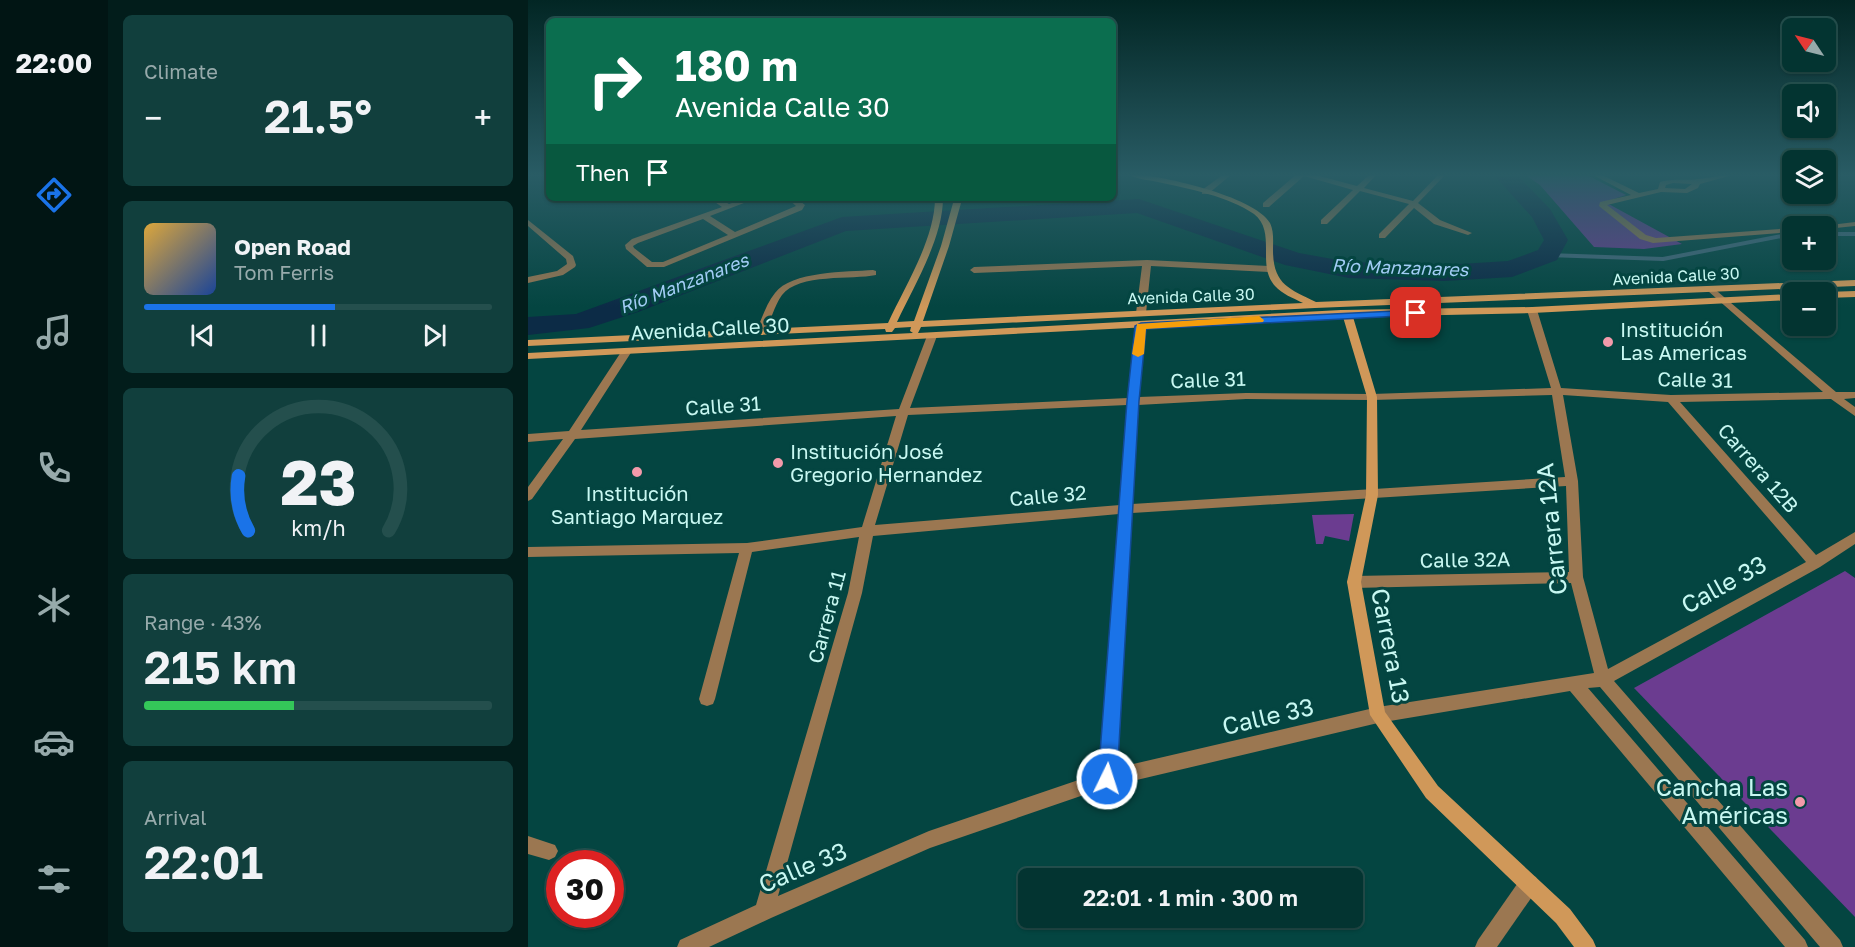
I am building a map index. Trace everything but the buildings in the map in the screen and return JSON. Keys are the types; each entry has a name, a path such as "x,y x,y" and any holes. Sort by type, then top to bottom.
{"main road":[{"path":"885,338 927,246 935,218"},
{"path":"913,336 945,246 952,218"},
{"path":"1263,218 1270,235 1269,267 1286,292 1315,305 1347,315"},
{"name":"Avenida Calle 30","path":"528,356 932,336 1315,305 1855,283"},
{"path":"1836,295 1855,294"},
{"name":"Avenida Calle 30","path":"528,343 918,324 1532,310 1782,297"},
{"name":"Carrera 13","path":"1347,315 1372,397 1372,495 1354,582 1378,715 1432,792 1563,916 1586,947"}],"street":[{"path":"698,218 635,241 629,245 630,249 650,265 656,266 774,218"},
{"path":"707,218 734,235"},
{"path":"1324,222 1328,218"},
{"path":"1382,236 1399,218"},
{"path":"1432,218 1468,233"},
{"path":"1619,218 1649,240 1663,241 1782,231"},
{"path":"528,222 570,258 572,265 560,273 528,280"},
{"path":"1836,226 1855,224"},
{"path":"974,270 1147,263 1269,267"},
{"path":"1107,779 1133,401 1147,263"},
{"path":"761,331 779,292 785,287 799,281 873,273"},
{"path":"1711,289 1855,412"},
{"name":"Carrera 12A","path":"1532,310 1557,391 1572,481 1576,577 1603,679 1833,947"},
{"name":"Carrera 11","path":"764,911 855,593 867,531 903,412 932,336"},
{"path":"528,496 572,435 627,351"},
{"name":"Calle 31","path":"528,438 903,412 1246,396 1372,397 1557,391 1671,399 1855,395"},
{"name":"Carrera 12B","path":"1671,399 1815,563"},
{"name":"Calle 32","path":"528,552 747,548 867,531 1127,508 1372,495 1572,481"},
{"name":"Calle 33","path":"687,947 929,840 1107,779 1378,715 1603,679 1815,563 1854,539"},
{"path":"707,699 747,548"},
{"name":"Calle 32A","path":"1354,582 1576,577"},
{"path":"1575,684 1798,947"},
{"path":"528,845 546,850"},
{"path":"1485,947 1529,884"}],"shaded area":[{"path":"1569,218 1635,218 1682,244 1644,249 1594,247"},
{"path":"1354,514 1349,541 1325,536 1323,544 1316,544 1312,515"},
{"name":"Cancha Las Américas","path":"1845,571 1855,578 1855,917 1634,688"}],"waterway":[{"name":"Río Manzanares","path":"528,326 579,322 628,306 842,224 938,218"},
{"name":"Río Manzanares","path":"1174,218 1294,260 1349,270 1444,273 1512,269 1548,255 1556,240 1544,218"},
{"path":"1836,234 1855,234"},
{"path":"1548,255 1663,259 1782,236"}],"slow traffic":[{"path":"1138,354 1141,326 1259,320"}],"place":[{"name":"Institución Las Americas","path":"1608,342"},
{"name":"Institución José Gregorio Hernandez","path":"778,463"},
{"name":"Institución Santiago Marquez","path":"637,472"},
{"name":"Cancha Las Américas","path":"1800,802"}],"route":[{"path":"1107,779 1133,401 1141,326 1416,313"}]}
